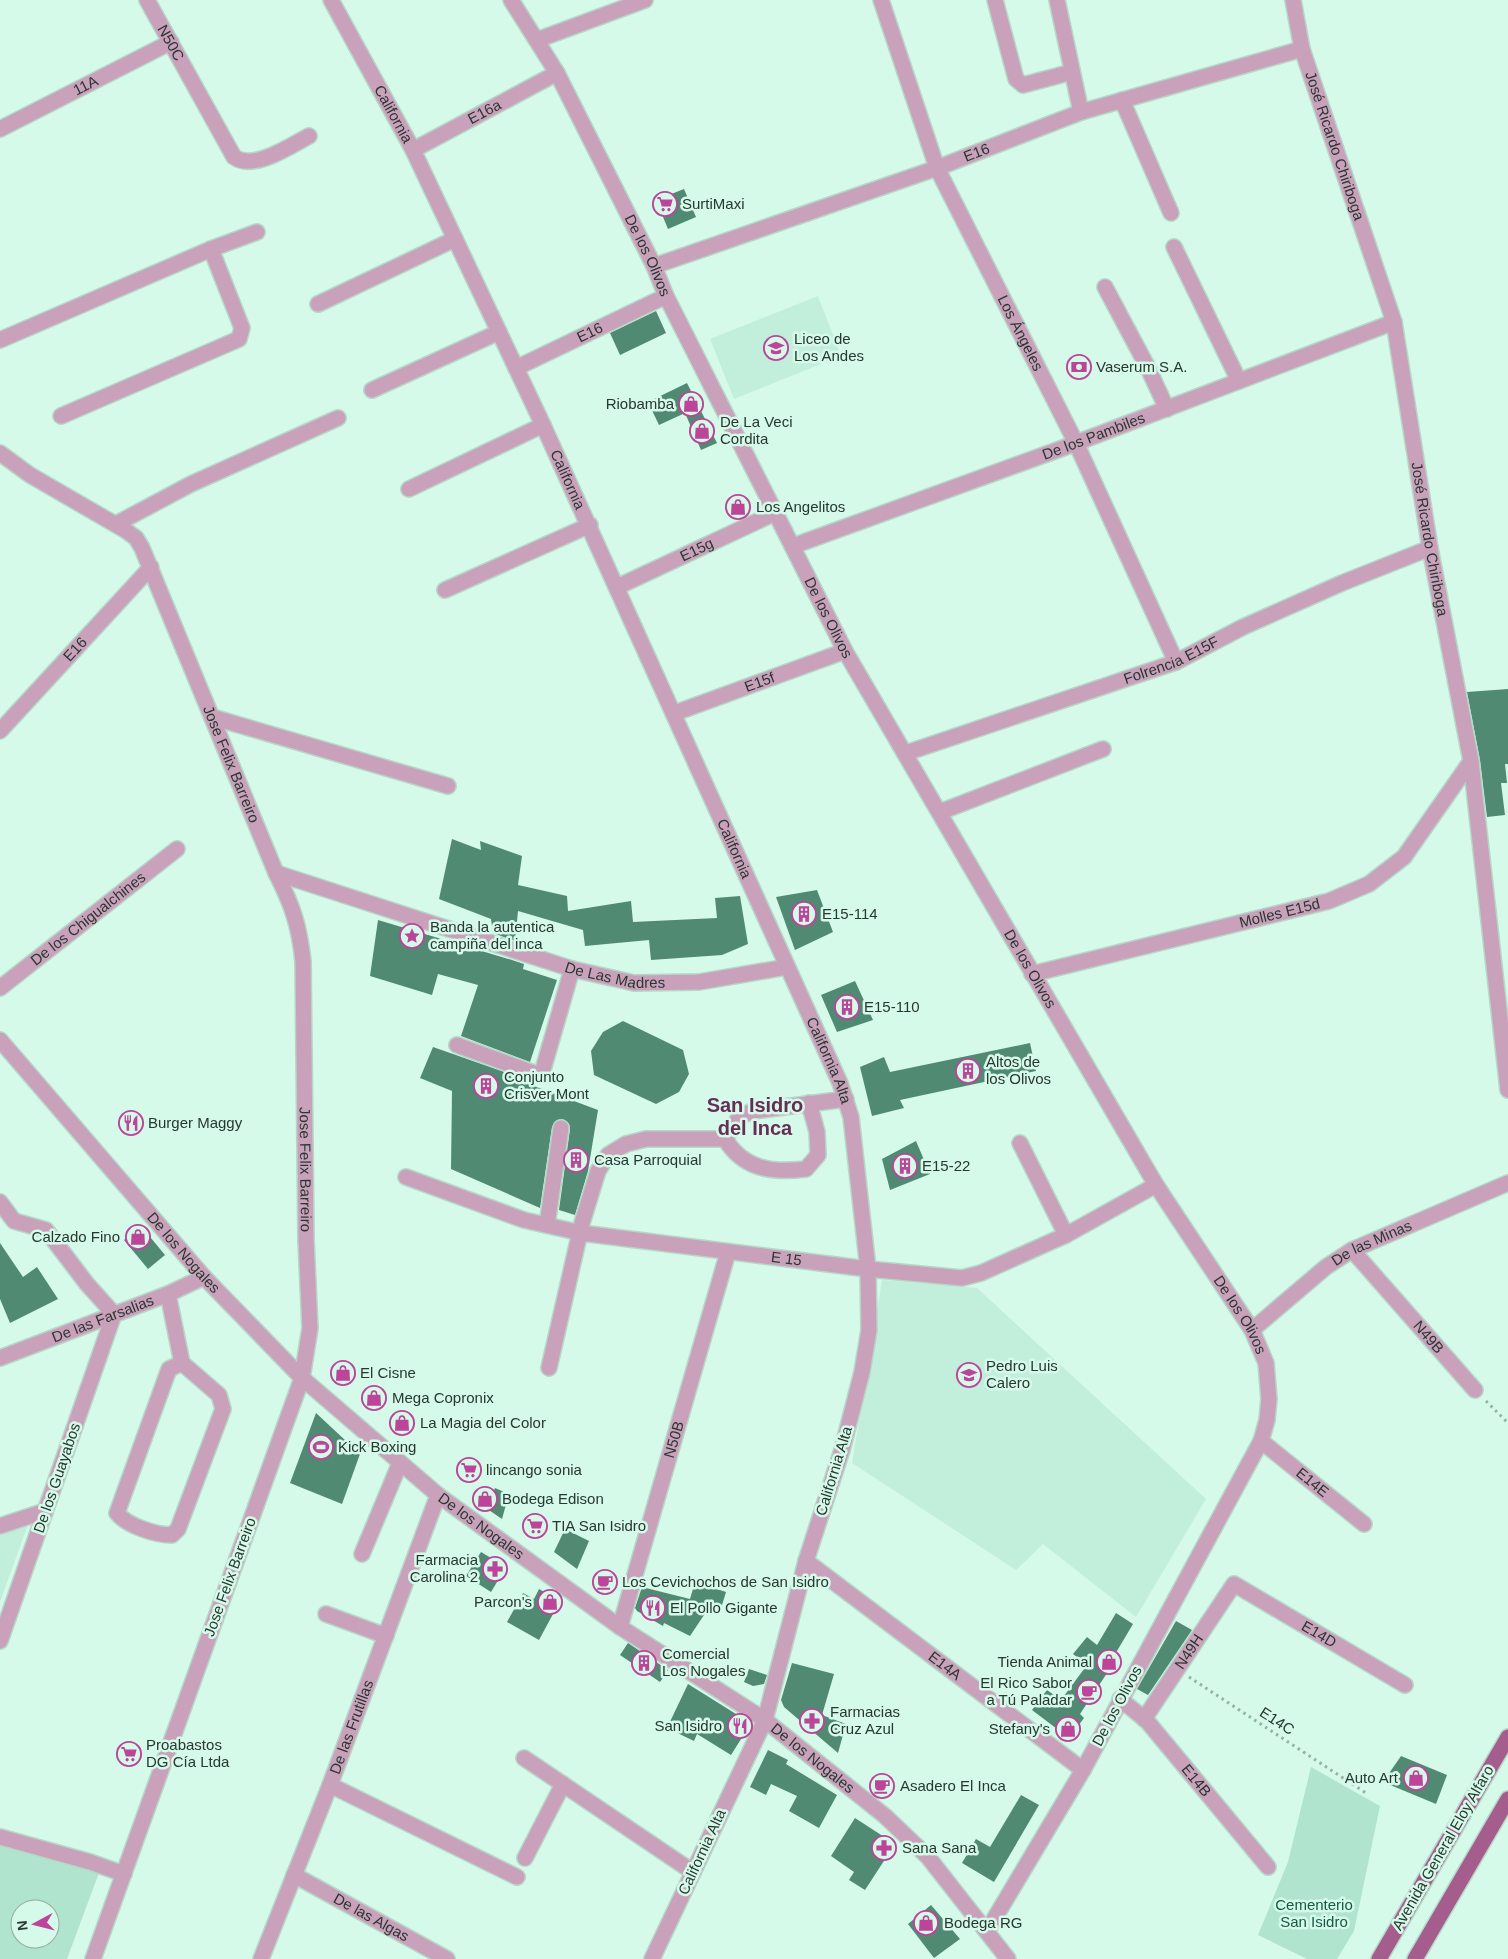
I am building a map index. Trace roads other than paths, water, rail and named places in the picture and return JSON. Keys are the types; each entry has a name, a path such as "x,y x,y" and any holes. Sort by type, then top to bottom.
{"main road":[{"name":"Avenida General Eloy Alfaro","path":"1379,1959 1508,1737"},
{"path":"1415,1959 1508,1799"}],"street":[{"name":"N50C","path":"147,0 196,85 232,153 238,160 254,161 274,154 309,136"},
{"name":"California","path":"331,0 413,150 590,524 787,967"},
{"name":"De los Olivos","path":"511,0 557,73 654,266 666,296 845,651 1156,1185 1252,1330 1266,1363 1270,1399 1268,1420 1261,1441 1083,1770 987,1931"},
{"path":"537,40 645,0"},
{"name":"Los Ángeles","path":"882,0 937,168 1076,443 1176,662"},
{"path":"995,0 1016,79 1023,85 1072,72"},
{"path":"1057,0 1081,112"},
{"name":"José Ricardo Chiriboga","path":"1293,0 1302,49 1394,322 1430,548 1471,761 1508,1090"},
{"name":"11A","path":"0,129 171,42"},
{"name":"E16","path":"654,266 937,168 1081,112 1302,49"},
{"name":"E16a","path":"413,150 557,73"},
{"path":"1122,100 1171,213"},
{"path":"0,340 211,249 257,232"},
{"path":"318,304 455,239"},
{"path":"1174,247 1239,381"},
{"path":"61,416 240,339 242,328 211,249"},
{"path":"1105,287 1147,366 1167,409"},
{"name":"E16","path":"516,368 666,296"},
{"name":"De los Pambiles","path":"793,546 1076,443 1394,322"},
{"path":"372,390 499,332"},
{"path":"116,524 191,484 338,418"},
{"path":"409,489 543,425"},
{"name":"Jose Felix Barreiro","path":"0,453 30,475 116,524 136,538 150,567 297,920 303,961 306,1240 310,1328 302,1378 93,1959"},
{"name":"E15g","path":"617,587 774,512"},
{"path":"445,590 590,524"},
{"name":"Folrencia E15F","path":"906,753 1176,662 1243,627 1342,583 1430,548"},
{"name":"E16","path":"0,731 150,567"},
{"name":"E15f","path":"675,713 845,651"},
{"path":"212,717 448,786"},
{"path":"940,812 1103,749"},
{"name":"Molles E15d","path":"1032,974 1329,901 1369,884 1404,857 1471,761"},
{"name":"De los Chigualchines","path":"0,988 177,849"},
{"name":"De Las Madres","path":"276,873 572,969 634,983 700,982 787,967"},
{"name":"California Alta","path":"652,1959 765,1720 806,1561 842,1450 859,1385 868,1330 868,1269 858,1174 846,1099 787,967"},
{"path":"458,1045 539,1075 542,1073 572,969"},
{"name":"De los Nogales","path":"0,1040 204,1277 302,1378 438,1495 620,1627 765,1720 885,1816 928,1857 1008,1959"},
{"path":"725,1139 740,1116 774,1106 846,1099"},
{"path":"725,1139 734,1154 765,1169 784,1172 806,1169 818,1155 817,1132 809,1102"},
{"path":"547,1225 561,1128"},
{"path":"549,1368 570,1272 598,1171 608,1155 626,1144 646,1139 725,1139"},
{"path":"1020,1143 1066,1236"},
{"name":"E 15","path":"406,1177 524,1220 581,1233 868,1269 962,1278 972,1276 1066,1236 1156,1185"},
{"name":"De las Minas","path":"1252,1330 1326,1267 1352,1250 1508,1183"},
{"path":"0,1202 14,1221 46,1230 87,1284 114,1314"},
{"name":"N49B","path":"1352,1250 1475,1390"},
{"name":"N50B","path":"620,1627 728,1252"},
{"name":"De las Farsalias","path":"0,1358 168,1294 204,1277"},
{"path":"168,1294 182,1363 218,1395 223,1409 178,1529 172,1535 163,1535 122,1520 117,1513 169,1369 182,1363"},
{"name":"De los Guayabos","path":"0,1641 114,1314"},
{"name":"E14E","path":"1261,1441 1364,1524"},
{"path":"362,1554 400,1463"},
{"name":"De las Frutillas","path":"261,1959 330,1785 438,1495"},
{"path":"0,1526 45,1511"},
{"name":"E14A","path":"806,1561 1083,1770"},
{"name":"N49H","path":"1144,1719 1176,1668 1234,1584"},
{"name":"E14D","path":"1234,1584 1405,1685"},
{"path":"326,1614 386,1636"},
{"name":"E14B","path":"1120,1699 1144,1719 1268,1867"},
{"path":"524,1758 693,1872"},
{"path":"525,1858 563,1784"},
{"path":"330,1785 517,1877"},
{"path":"0,1838 90,1862 124,1874"},
{"name":"De las Algas","path":"294,1875 447,1959"}],"place":[{"name":"SurtiMaxi","path":"665,204"},
{"name":"Liceo de Los Andes","path":"776,348"},
{"name":"Vaserum S.A.","path":"1079,367"},
{"name":"Riobamba","path":"691,404"},
{"name":"De La Veci Cordita","path":"702,431"},
{"name":"Los Angelitos","path":"738,507"},
{"name":"E15-114","path":"804,914"},
{"name":"Banda la autentica campiña del inca","path":"412,936"},
{"name":"E15-110","path":"847,1007"},
{"name":"Altos de los Olivos","path":"968,1071"},
{"name":"Conjunto Crisver Mont","path":"486,1086"},
{"name":"Burger Maggy","path":"131,1123"},
{"name":"Casa Parroquial","path":"576,1160"},
{"name":"E15-22","path":"905,1166"},
{"name":"Calzado Fino","path":"138,1237"},
{"name":"El Cisne","path":"343,1373"},
{"name":"Pedro Luis Calero","path":"969,1375"},
{"name":"Mega Copronix","path":"374,1398"},
{"name":"La Magia del Color","path":"402,1423"},
{"name":"Kick Boxing","path":"321,1447"},
{"name":"lincango sonia","path":"469,1470"},
{"name":"Bodega Edison","path":"485,1499"},
{"name":"TIA San Isidro","path":"535,1526"},
{"name":"Farmacia Carolina 2","path":"495,1569"},
{"name":"Los Cevichochos de San Isidro","path":"605,1582"},
{"name":"Parcon's","path":"550,1602"},
{"name":"El Pollo Gigante","path":"653,1608"},
{"name":"Tienda Animal","path":"1109,1662"},
{"name":"Comercial Los Nogales","path":"644,1663"},
{"name":"El Rico Sabor a Tú Paladar","path":"1089,1692"},
{"name":"Farmacias Cruz Azul","path":"812,1721"},
{"name":"San Isidro","path":"740,1726"},
{"name":"Stefany's","path":"1068,1729"},
{"name":"Proabastos DG Cía Ltda","path":"129,1754"},
{"name":"Auto Art","path":"1416,1778"},
{"name":"Asadero El Inca","path":"882,1786"},
{"name":"Sana Sana","path":"884,1848"},
{"name":"Bodega RG","path":"926,1923"}],"district":[{"name":"San Isidro del Inca","path":"755,1116"}],"park label":[{"name":"Cementerio San Isidro","path":"1314,1914"}]}
